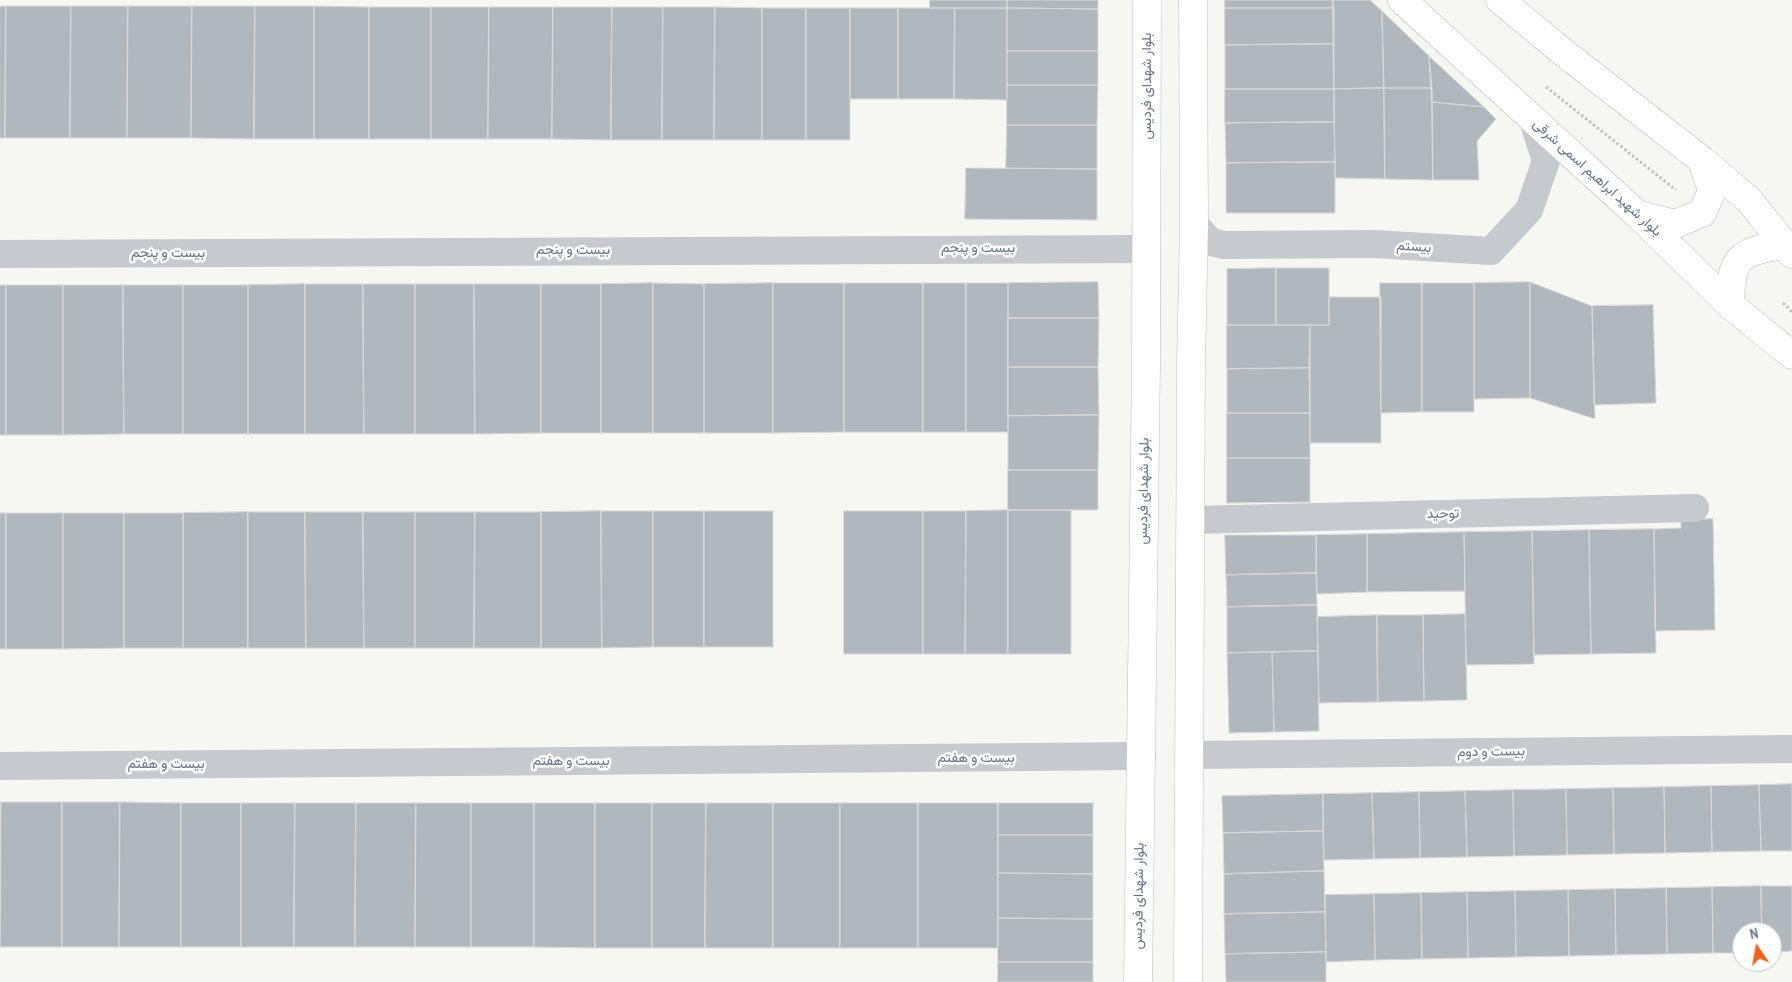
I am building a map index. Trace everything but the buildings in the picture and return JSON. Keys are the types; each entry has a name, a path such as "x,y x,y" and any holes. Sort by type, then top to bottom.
{"main road":[{"name":"بلوار شهدای فردیس","path":"1138,982 1147,248 1147,0"},
{"path":"1188,982 1192,520 1191,365 1194,224 1193,0"},
{"name":"بلوار شهید ابراهیم اسمی شرقی","path":"1402,0 1638,215 1730,305 1792,355"},
{"path":"1500,0 1564,53 1702,160 1749,200 1790,248"},
{"path":"1638,215 1675,224 1702,213 1712,191 1702,160"},
{"path":"1730,305 1730,277 1737,262 1744,256 1767,248 1790,248"}],"street":[{"name":"بیستم","path":"1194,224 1211,242 1224,245 1374,244 1492,251 1529,210 1546,162 1533,120"},
{"name":"بیست و پنجم","path":"0,254 1147,248"},
{"name":"توحید","path":"1192,520 1695,508"},
{"name":"بیست و دوم","path":"1189,755 1792,749"},
{"name":"بیست و هفتم","path":"0,766 1142,756"}],"path":[{"path":"1545,86 1681,194"},
{"path":"1782,303 1792,312"}]}
